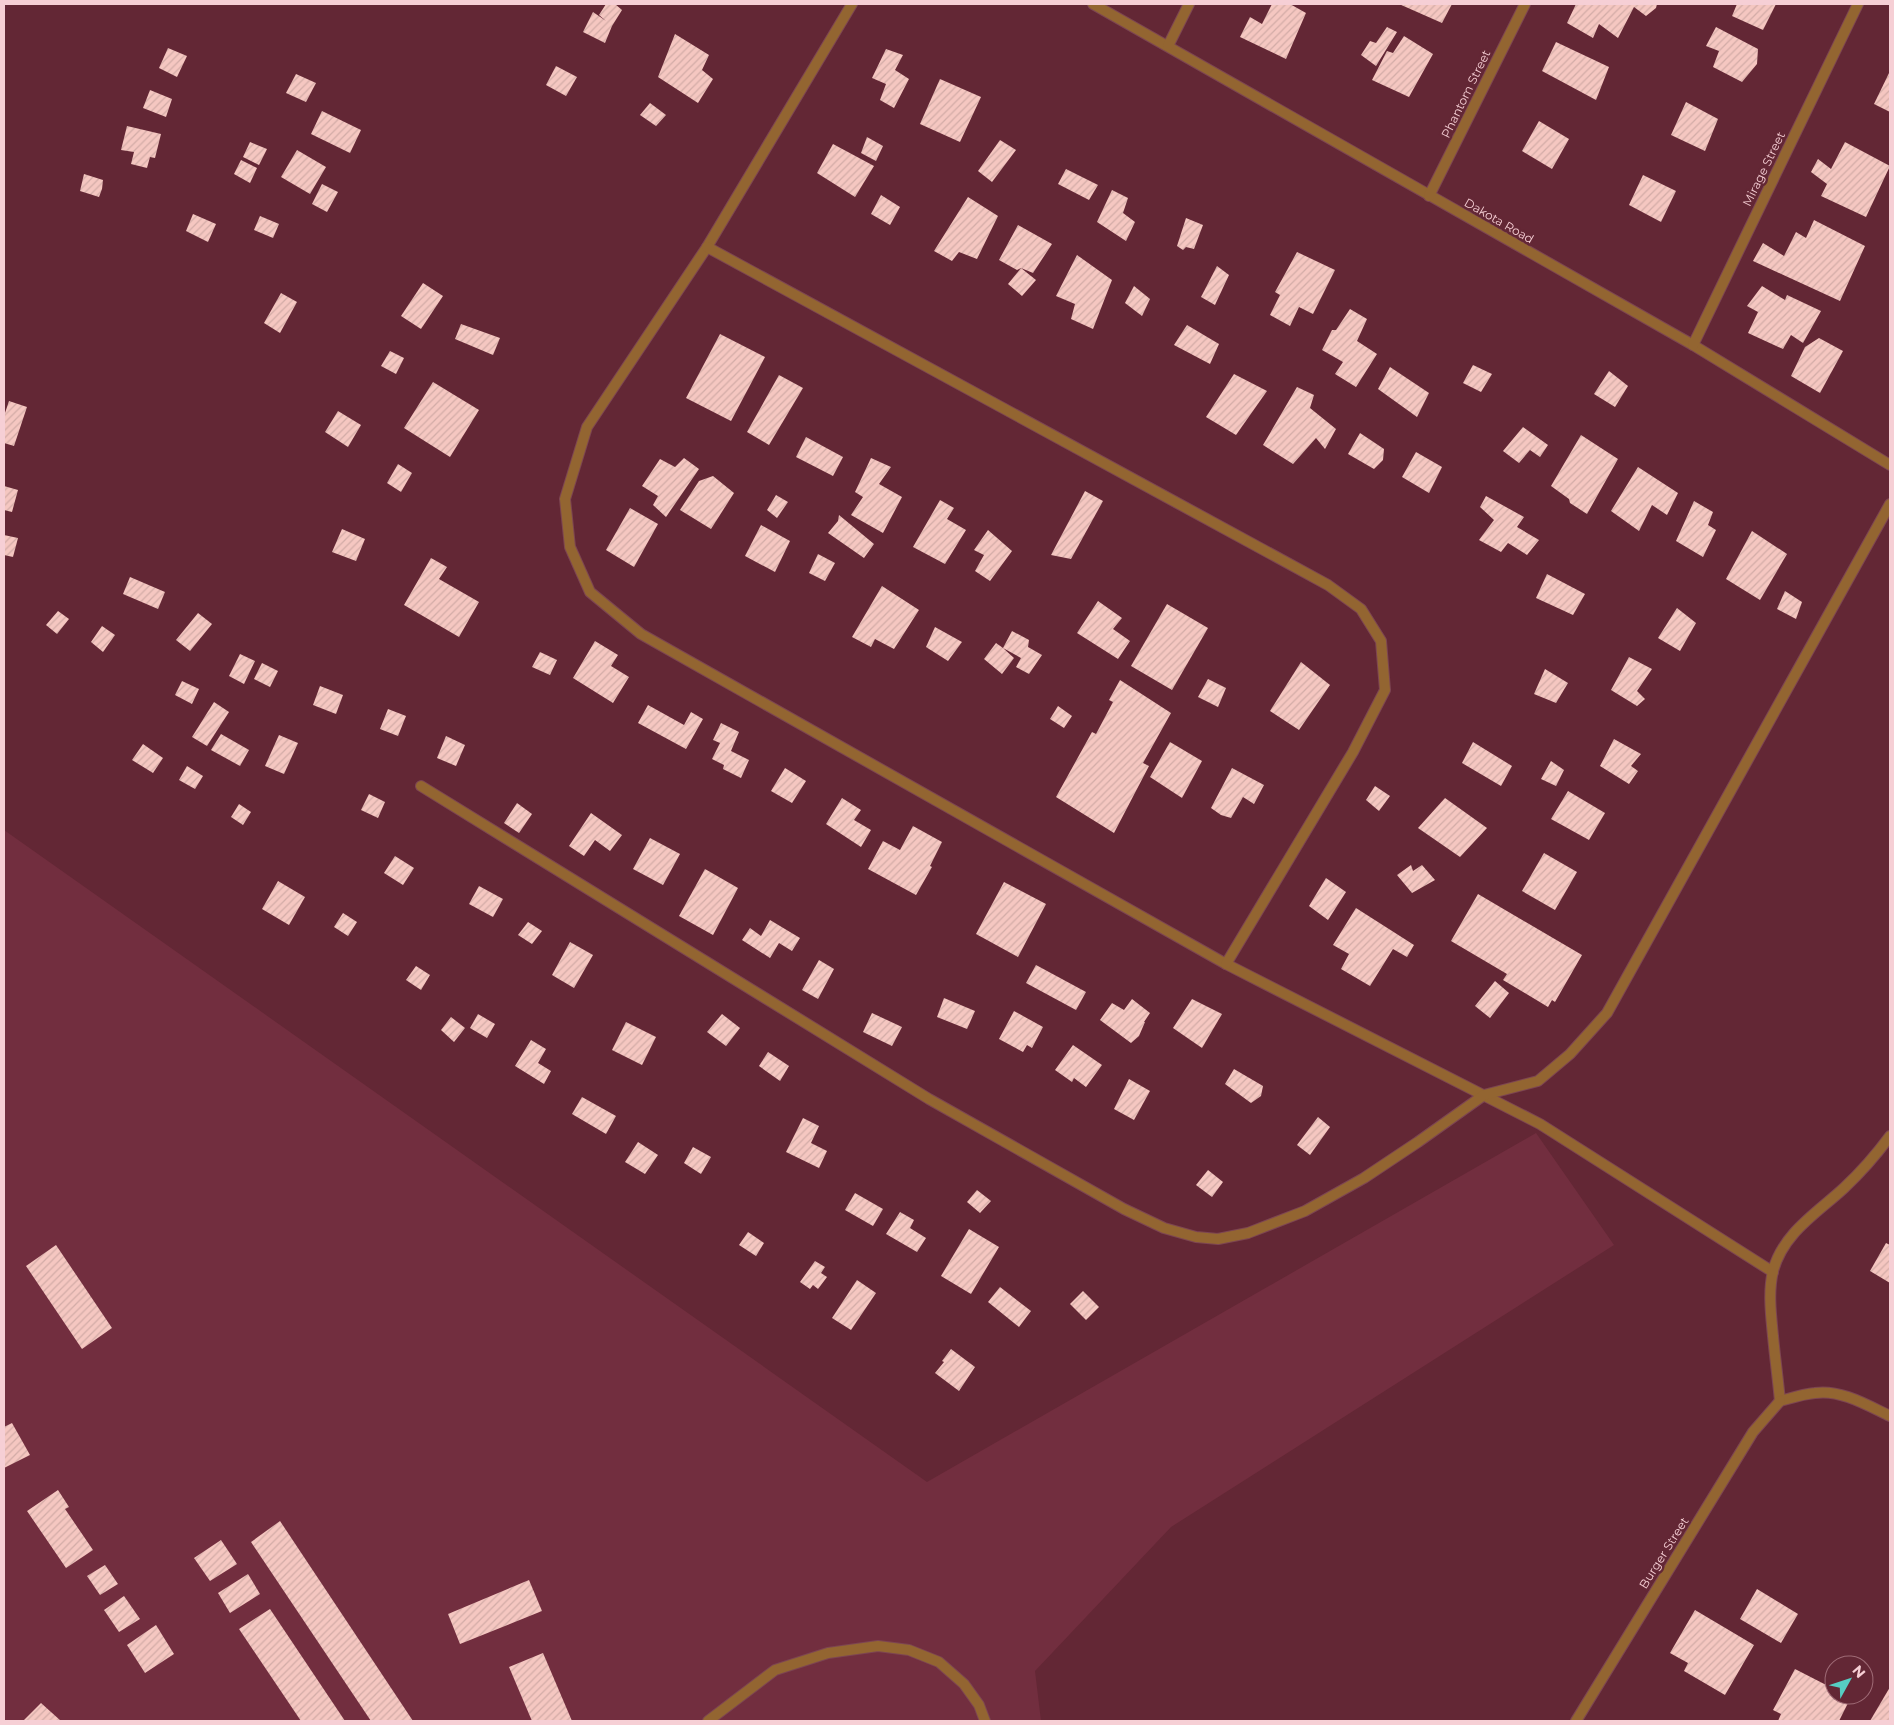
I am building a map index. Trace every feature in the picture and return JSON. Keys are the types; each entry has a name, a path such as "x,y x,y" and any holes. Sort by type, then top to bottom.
{"street":[{"path":"852,4 707,247 587,427 565,499 570,547 590,592 641,634 1226,964 1540,1124 1773,1272"},
{"name":"Dakota Road","path":"1094,4 1693,345 1890,465"},
{"path":"1168,46 1189,4"},
{"name":"Phantom Street","path":"1429,196 1525,4"},
{"name":"Mirage Street","path":"1693,345 1858,4"},
{"path":"707,247 1328,585 1361,609 1381,641 1385,690 1352,752 1226,964"},
{"path":"421,786 929,1099 1124,1209 1164,1228 1196,1237 1218,1238 1248,1232 1305,1211 1364,1178 1484,1095 1538,1081 1570,1054 1607,1013 1890,504"},
{"path":"1890,1136 1873,1158 1845,1188 1808,1219 1793,1234 1782,1249 1773,1272 1770,1300 1780,1401 1815,1393 1829,1393 1856,1400 1890,1416"},
{"name":"Burger Street","path":"1580,1720 1753,1432 1780,1401"},
{"path":"708,1721 775,1670 828,1653 878,1646 909,1650 939,1662 964,1684 979,1705 985,1721"}],"shaded area":[{"path":"4,830 927,1482 1536,1133 1614,1245 1171,1527 1035,1671 1041,1721 4,1721"}],"building":[{"path":"606,4 615,4 622,10 612,26 605,43 583,32 593,12 606,21 599,15"},
{"path":"1272,4 1290,4 1306,13 1286,59 1240,37 1250,17 1262,24"},
{"path":"1399,4 1452,4 1442,23"},
{"path":"1576,4 1657,4 1656,8 1646,16 1634,7 1618,38 1599,24 1593,38 1567,23"},
{"path":"1737,4 1776,4 1763,30 1732,16"},
{"path":"1387,27 1397,32 1376,66 1361,55 1370,41 1376,43"},
{"path":"1716,27 1758,49 1757,64 1742,82 1713,67 1719,51 1706,46"},
{"path":"675,34 709,55 702,70 713,79 698,103 658,77"},
{"path":"1404,36 1433,54 1409,97 1372,80 1387,51 1393,53"},
{"path":"1556,42 1609,67 1596,100 1542,71"},
{"path":"168,48 187,56 177,77 159,68"},
{"path":"886,49 903,55 895,70 909,79 894,108 880,100 886,84 872,78"},
{"path":"556,66 577,77 566,96 546,85"},
{"path":"1890,71 1890,112 1874,104"},
{"path":"296,74 316,83 306,102 286,93"},
{"path":"940,79 981,97 960,142 920,124"},
{"path":"150,90 172,99 166,117 143,108"},
{"path":"1686,102 1718,119 1705,151 1671,135"},
{"path":"650,103 666,115 656,126 640,115"},
{"path":"322,111 361,130 350,153 311,134"},
{"path":"1539,121 1569,139 1552,169 1522,151"},
{"path":"127,126 161,134 155,158 150,157 147,168 131,164 134,152 121,150"},
{"path":"867,137 883,146 876,161 861,153"},
{"path":"1000,140 1016,150 992,182 978,171"},
{"path":"250,142 267,149 259,165 243,157"},
{"path":"1845,142 1890,166 1866,217 1821,196 1827,184 1811,172 1818,159 1831,169"},
{"path":"833,144 874,166 855,197 817,173"},
{"path":"297,150 326,167 310,194 281,177"},
{"path":"241,160 257,168 250,183 234,174"},
{"path":"1066,169 1098,185 1089,200 1058,184"},
{"path":"84,174 103,180 99,197 80,191"},
{"path":"1643,175 1676,191 1661,222 1629,205"},
{"path":"322,184 338,192 327,212 312,204"},
{"path":"1112,190 1128,198 1123,213 1135,222 1126,241 1097,222"},
{"path":"881,195 900,207 890,225 871,214"},
{"path":"968,197 998,216 977,259 959,252 952,261 934,251"},
{"path":"193,214 216,224 208,242 186,231"},
{"path":"260,216 279,224 273,238 254,230"},
{"path":"1186,218 1203,225 1194,249 1186,247 1183,250 1177,246"},
{"path":"1814,220 1865,246 1840,301 1753,261 1763,243 1784,256 1796,232 1806,238"},
{"path":"1018,225 1052,244 1033,273 1021,268 1017,270 999,260"},
{"path":"1297,252 1335,270 1313,314 1299,307 1290,326 1270,315 1280,295 1275,292"},
{"path":"1077,255 1112,280 1093,329 1071,319 1075,304 1056,296"},
{"path":"1217,266 1229,275 1215,305 1201,297"},
{"path":"1021,268 1036,280 1022,296 1008,284"},
{"path":"423,283 443,296 421,329 401,316"},
{"path":"1134,286 1150,299 1142,316 1125,303"},
{"path":"1762,286 1785,300 1787,295 1821,311 1803,343 1791,335 1783,349 1748,333 1758,312 1747,306"},
{"path":"281,293 297,302 280,333 264,323"},
{"path":"1350,309 1367,319 1357,341 1377,354 1356,387 1335,374 1343,362 1322,350 1332,330 1336,330"},
{"path":"461,324 500,338 493,355 455,339"},
{"path":"1187,325 1219,344 1210,364 1174,345"},
{"path":"720,334 765,357 731,421 686,398"},
{"path":"1819,338 1843,351 1820,393 1791,376 1805,347"},
{"path":"390,351 404,358 396,374 381,366"},
{"path":"1473,365 1492,374 1481,392 1463,383"},
{"path":"1390,367 1429,393 1417,417 1378,389"},
{"path":"1609,371 1628,386 1615,407 1594,394"},
{"path":"1234,374 1267,391 1236,435 1206,417"},
{"path":"779,375 803,388 769,445 747,432"},
{"path":"433,382 479,410 450,457 404,428"},
{"path":"1297,387 1314,395 1310,408 1336,429 1325,449 1316,438 1293,464 1263,445"},
{"path":"9,401 27,407 14,446 4,443 4,416"},
{"path":"338,411 361,425 348,447 325,432"},
{"path":"1523,427 1548,445 1540,457 1530,450 1519,463 1503,451"},
{"path":"1360,433 1384,449 1383,460 1374,469 1348,454"},
{"path":"1581,435 1618,459 1587,514 1570,503 1569,499 1551,486"},
{"path":"806,437 843,457 833,476 796,457"},
{"path":"1416,452 1442,467 1429,493 1402,477"},
{"path":"684,458 699,469 666,517 653,505 658,496 642,486 660,459 675,467"},
{"path":"871,458 891,467 879,484 902,497 883,533 851,515 863,497 855,492"},
{"path":"398,464 412,473 401,492 387,483"},
{"path":"1638,467 1678,493 1667,515 1652,505 1639,531 1611,511"},
{"path":"713,476 734,493 711,529 680,510 699,481"},
{"path":"4,486 18,490 12,512 4,510"},
{"path":"1085,491 1103,501 1071,559 1051,555"},
{"path":"776,495 788,502 777,518 767,510"},
{"path":"1486,496 1524,517 1517,527 1539,540 1527,555 1508,543 1501,552 1479,540 1494,520 1480,507"},
{"path":"940,500 954,508 947,519 966,530 945,564 913,547"},
{"path":"1694,501 1713,512 1708,525 1716,530 1703,557 1676,541"},
{"path":"630,508 658,524 634,567 606,550"},
{"path":"839,515 874,544 864,558 828,533 838,521"},
{"path":"761,525 790,541 775,572 745,556"},
{"path":"342,529 365,539 356,561 332,552"},
{"path":"988,530 1012,551 990,581 975,571 984,555 974,550"},
{"path":"1752,531 1787,554 1760,600 1726,579"},
{"path":"4,535 18,538 13,557 4,555"},
{"path":"818,554 835,563 825,581 809,573"},
{"path":"431,558 447,567 439,579 479,602 459,637 404,605"},
{"path":"1547,574 1585,594 1573,615 1536,598"},
{"path":"130,577 165,592 158,609 123,594"},
{"path":"882,586 919,610 894,649 875,639 871,647 852,637"},
{"path":"1785,591 1802,602 1796,619 1777,609"},
{"path":"1098,601 1122,618 1113,629 1130,641 1118,659 1077,633"},
{"path":"1167,604 1208,628 1172,690 1131,666"},
{"path":"1677,608 1696,623 1680,651 1658,638"},
{"path":"58,611 69,619 57,634 46,625"},
{"path":"198,613 212,624 190,651 176,640"},
{"path":"102,626 115,635 103,652 91,642"},
{"path":"935,627 962,642 948,661 926,647"},
{"path":"1012,631 1029,640 1028,647 1042,655 1029,674 1016,667 1021,658 1003,648"},
{"path":"595,641 618,655 611,666 629,677 613,703 573,678"},
{"path":"996,643 1014,658 1002,674 984,659"},
{"path":"540,652 557,660 550,675 532,667"},
{"path":"240,654 255,661 244,684 229,676"},
{"path":"1629,657 1652,669 1637,691 1645,699 1637,706 1611,690"},
{"path":"1301,662 1330,685 1299,730 1270,711"},
{"path":"262,663 278,671 270,687 254,679"},
{"path":"1545,669 1568,683 1556,703 1534,694"},
{"path":"1208,679 1226,688 1218,707 1198,697"},
{"path":"1120,680 1171,713 1143,763 1149,766 1114,833 1056,797 1092,732 1096,734 1113,702 1109,700"},
{"path":"182,681 199,689 192,704 175,695"},
{"path":"320,686 343,695 336,714 313,705"},
{"path":"214,702 229,712 207,746 192,737"},
{"path":"648,705 684,725 691,712 703,719 686,749 638,723"},
{"path":"1058,706 1072,716 1064,728 1050,719"},
{"path":"388,709 406,716 398,736 380,729"},
{"path":"721,723 739,732 731,751 749,760 741,778 723,769 724,765 712,759 720,743 713,740"},
{"path":"221,734 249,750 240,766 211,750"},
{"path":"279,735 298,743 284,774 265,766"},
{"path":"446,736 465,745 456,766 437,758"},
{"path":"1614,739 1641,754 1631,766 1638,771 1629,784 1600,766"},
{"path":"1170,742 1202,761 1182,798 1150,777"},
{"path":"1473,742 1512,766 1501,786 1462,763"},
{"path":"143,744 163,758 153,773 132,760"},
{"path":"1551,761 1564,770 1556,786 1541,779"},
{"path":"187,766 203,776 195,789 179,780"},
{"path":"785,768 806,781 792,803 771,791"},
{"path":"1232,768 1264,785 1254,804 1243,797 1231,818 1221,815 1211,808"},
{"path":"1375,786 1390,796 1379,811 1366,800"},
{"path":"1568,791 1605,813 1589,840 1551,819"},
{"path":"369,794 385,802 378,818 361,810"},
{"path":"842,798 861,810 854,820 871,830 861,847 826,824"},
{"path":"1445,798 1487,828 1460,857 1418,828"},
{"path":"517,803 532,814 519,833 504,823"},
{"path":"239,804 251,812 243,825 231,817"},
{"path":"591,813 622,835 610,851 595,840 584,856 569,846"},
{"path":"913,826 942,842 930,866 932,867 916,895 868,869 883,841 900,850"},
{"path":"650,838 680,854 663,885 633,869"},
{"path":"1544,853 1577,872 1555,910 1522,891"},
{"path":"395,856 414,868 403,885 384,873"},
{"path":"1411,865 1413,871 1422,865 1435,880 1412,893 1397,875"},
{"path":"705,869 738,888 713,935 679,916"},
{"path":"1326,878 1346,892 1328,920 1309,906"},
{"path":"278,881 305,897 289,925 262,909"},
{"path":"1004,882 1046,904 1018,957 976,934"},
{"path":"479,886 503,899 493,917 469,904"},
{"path":"1478,894 1582,955 1555,1002 1552,1000 1548,1007 1503,980 1507,974 1451,941"},
{"path":"1356,908 1414,945 1407,957 1393,949 1370,986 1341,969 1349,954 1333,945"},
{"path":"343,913 357,922 348,936 334,927"},
{"path":"770,920 800,938 792,951 779,943 770,958 742,940 750,928 761,936"},
{"path":"528,922 542,931 532,944 518,935"},
{"path":"570,942 593,955 574,988 552,975"},
{"path":"819,960 834,969 818,999 802,990"},
{"path":"1036,965 1086,992 1076,1010 1026,983"},
{"path":"416,966 430,975 421,990 406,980"},
{"path":"1495,981 1509,993 1490,1018 1475,1006"},
{"path":"944,998 975,1011 967,1029 937,1017"},
{"path":"1132,999 1150,1013 1144,1022 1139,1036 1131,1043 1100,1020 1112,1003 1124,1010"},
{"path":"1192,999 1222,1014 1202,1048 1173,1028"},
{"path":"1014,1011 1043,1027 1032,1048 1027,1045 1023,1052 999,1039"},
{"path":"872,1013 902,1027 892,1046 863,1032"},
{"path":"478,1014 495,1024 487,1038 470,1028"},
{"path":"722,1014 740,1028 726,1046 707,1032"},
{"path":"451,1017 465,1028 454,1042 441,1030"},
{"path":"626,1022 656,1037 642,1065 612,1050"},
{"path":"531,1040 546,1049 538,1063 551,1071 544,1084 515,1066"},
{"path":"1073,1045 1102,1065 1086,1087 1074,1078 1072,1082 1055,1070"},
{"path":"768,1052 789,1066 780,1081 759,1066"},
{"path":"1234,1069 1263,1086 1261,1096 1251,1103 1225,1084"},
{"path":"1129,1079 1150,1091 1134,1120 1114,1109"},
{"path":"582,1097 616,1116 606,1134 572,1114"},
{"path":"1318,1117 1330,1127 1310,1155 1297,1145"},
{"path":"803,1118 819,1126 811,1143 827,1151 819,1168 786,1152"},
{"path":"638,1142 658,1155 645,1174 625,1162"},
{"path":"693,1147 711,1157 701,1174 684,1163"},
{"path":"1208,1170 1223,1182 1212,1197 1196,1185"},
{"path":"977,1190 991,1201 980,1213 967,1202"},
{"path":"855,1193 883,1209 873,1226 845,1210"},
{"path":"900,1212 914,1220 910,1228 926,1238 917,1252 886,1234"},
{"path":"969,1229 999,1247 971,1294 941,1276"},
{"path":"748,1232 764,1243 756,1256 739,1245"},
{"path":"1886,1243 1890,1245 1890,1283 1870,1271"},
{"path":"56,1245 112,1328 82,1349 26,1266"},
{"path":"815,1261 825,1267 821,1273 827,1277 818,1289 813,1285 810,1289 800,1282"},
{"path":"857,1280 876,1293 851,1330 832,1318"},
{"path":"1000,1287 1031,1311 1019,1327 988,1302"},
{"path":"1083,1291 1099,1307 1086,1320 1070,1304"},
{"path":"951,1349 975,1367 959,1391 935,1373"},
{"path":"12,1423 30,1455 4,1468 4,1427"},
{"path":"58,1490 69,1507 65,1509 93,1550 66,1568 27,1511"},
{"path":"280,1521 413,1721 371,1721 251,1542"},
{"path":"221,1540 237,1564 210,1581 194,1558"},
{"path":"105,1565 118,1584 100,1595 87,1576"},
{"path":"248,1574 260,1594 230,1613 218,1593"},
{"path":"529,1580 542,1611 460,1644 448,1614"},
{"path":"1757,1589 1798,1614 1781,1643 1740,1619"},
{"path":"124,1596 140,1619 119,1632 104,1610"},
{"path":"270,1609 345,1721 301,1721 239,1629"},
{"path":"1695,1610 1754,1645 1725,1695 1684,1671 1688,1663 1670,1653"},
{"path":"156,1625 174,1654 145,1673 127,1645"},
{"path":"543,1653 572,1721 532,1721 509,1667"},
{"path":"1795,1669 1824,1684 1824,1705 1847,1705 1839,1721 1778,1721 1781,1714 1773,1710"},
{"path":"1890,1687 1889,1721 1870,1721"},
{"path":"41,1703 61,1721 23,1721"}]}
